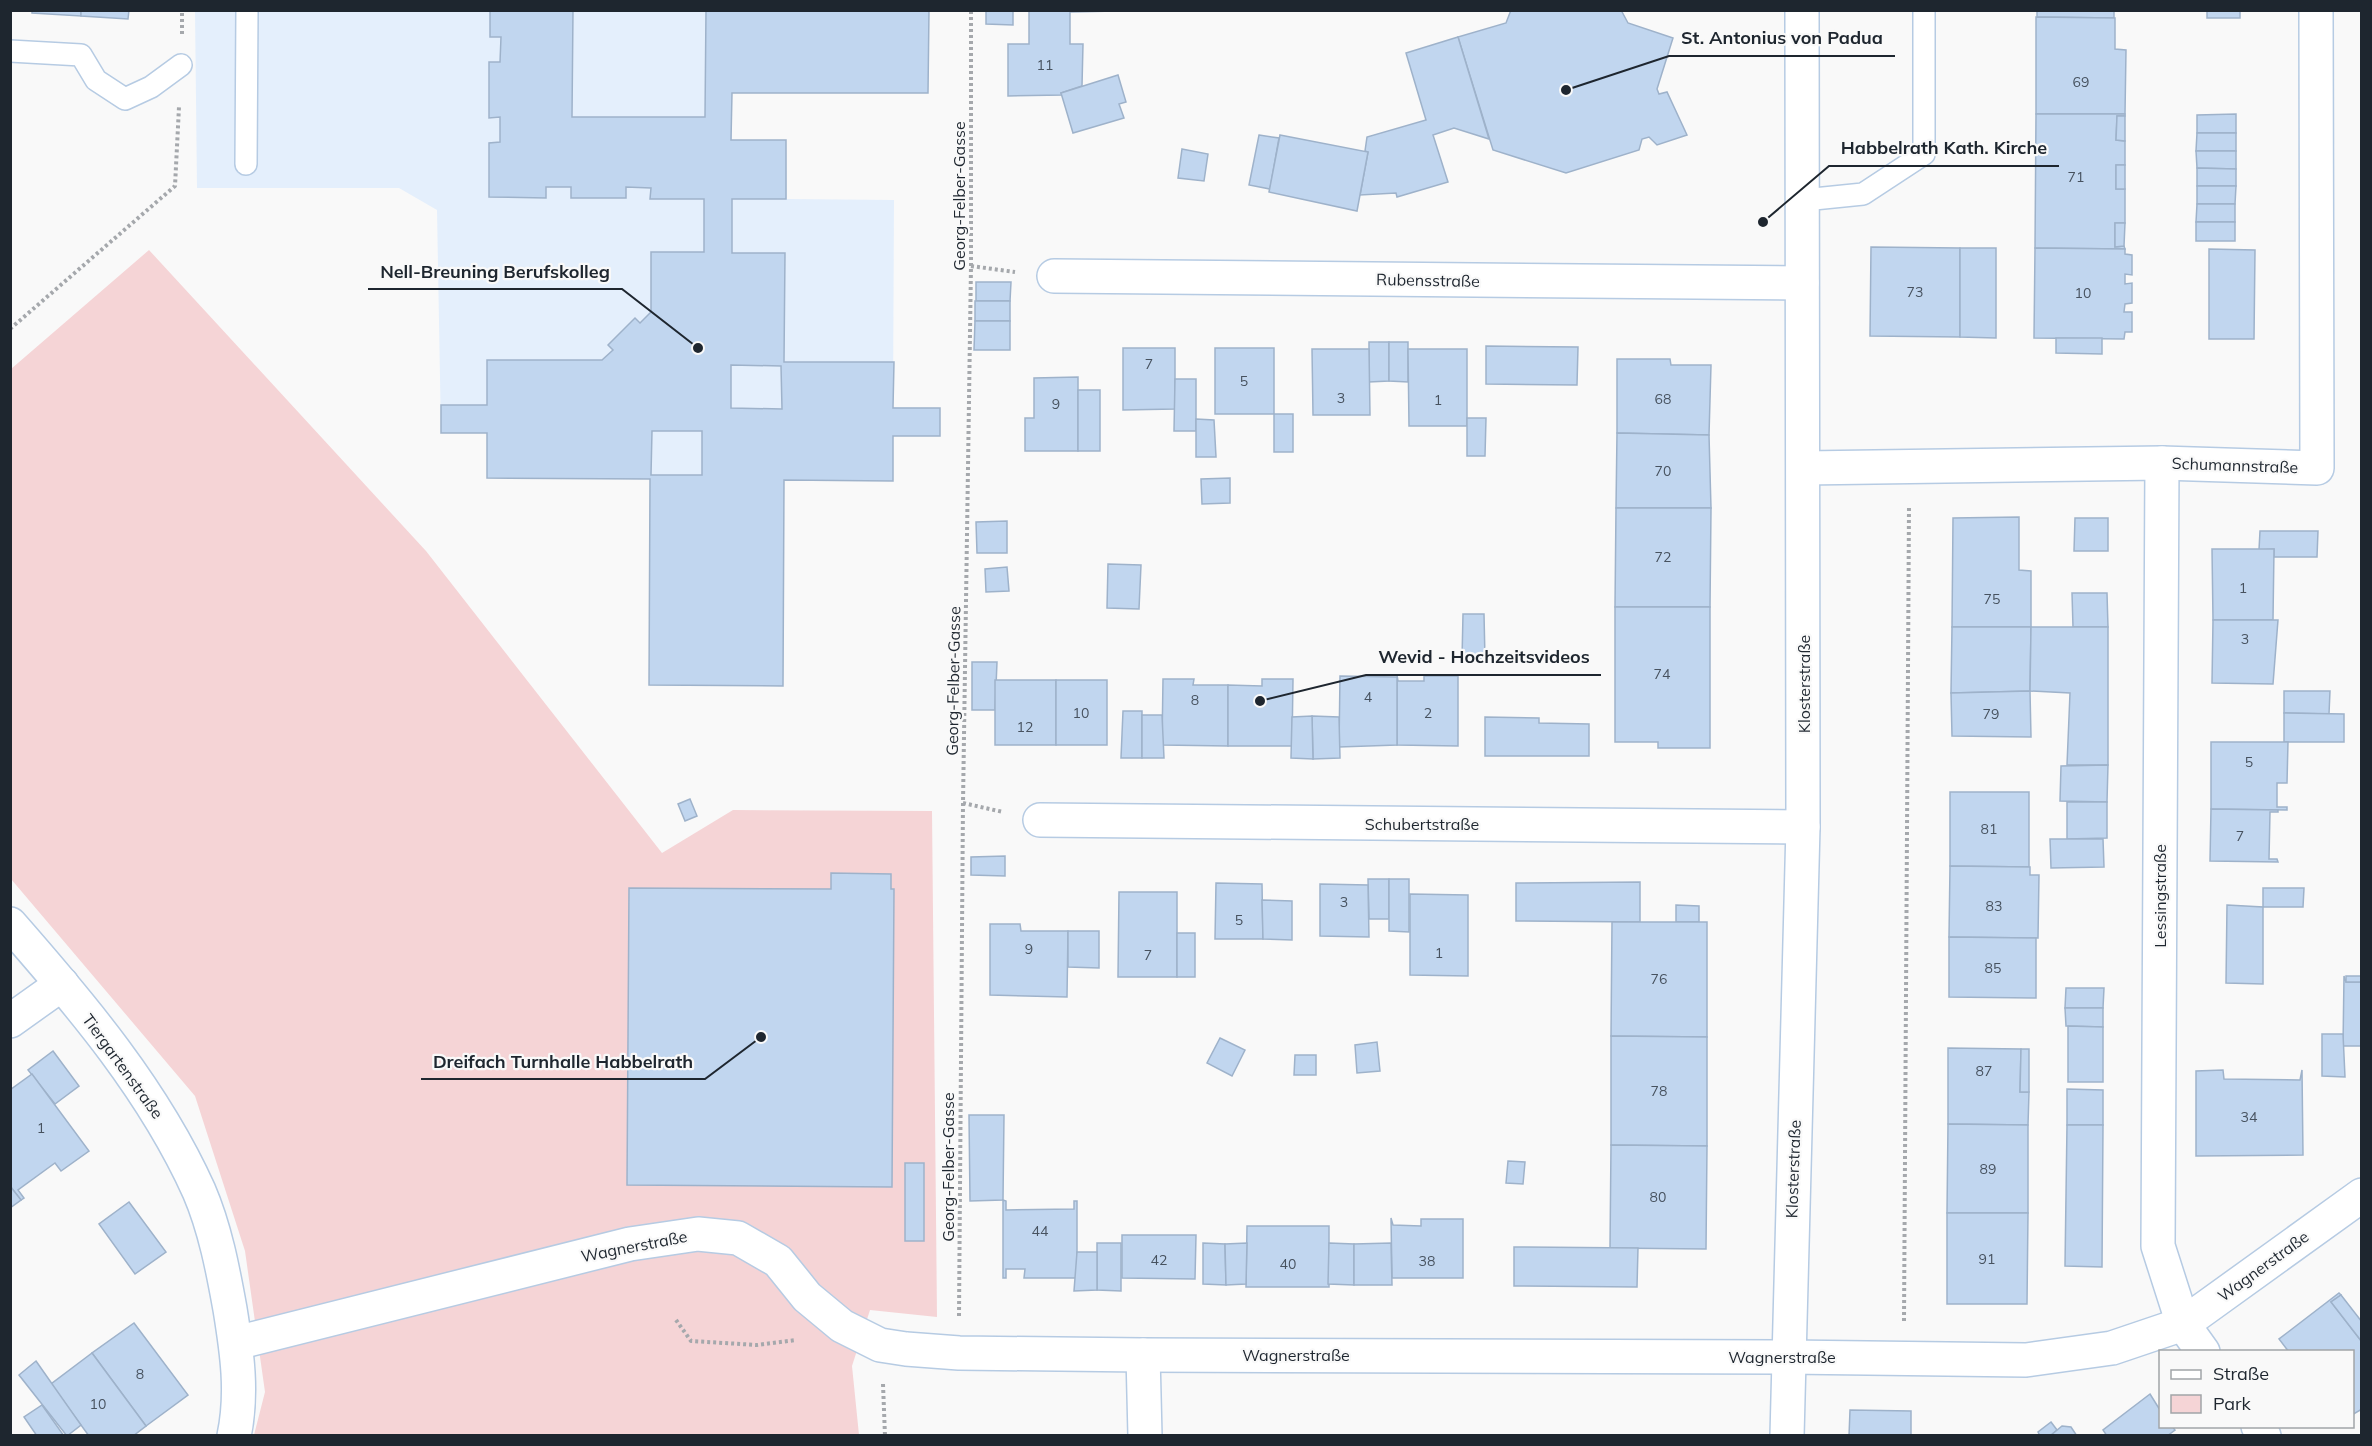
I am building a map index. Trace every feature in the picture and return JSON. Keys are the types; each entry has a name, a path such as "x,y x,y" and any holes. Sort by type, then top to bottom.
{"street":[{"name":"Klosterstraße","path":"1787,1436 1803,827 1802,10"},
{"name":"Schumannstraße","path":"1804,468 2162,463 2317,468 2316,10"},
{"name":"Rubensstraße","path":"1054,276 1802,283"},
{"name":"Lessingstraße","path":"2162,463 2158,1246 2183,1324 2202,1350"},
{"name":"Schubertstraße","path":"1040,820 1803,827"},
{"name":"Tiergartenstraße","path":"10,924 62,984 156,1108 200,1193 222,1264 236,1343 240,1406 234,1436"},
{"path":"10,1021 62,984"},
{"name":"Wagnerstraße","path":"236,1343 630,1244 698,1234 738,1238 778,1261 807,1297 842,1326 880,1344 959,1353 2026,1360 2112,1348 2183,1324 2361,1195"},
{"path":"1143,1355 1145,1436"}],"lane":[{"path":"246,164 247,10"},
{"path":"1804,200 1863,194 1924,154 1924,10"},
{"path":"10,51 81,55 96,81 125,99 151,87 181,65"}],"path":[{"path":"10,329 175,186 182,10"},
{"name":"Georg-Felber-Gasse","path":"959,1353 963,803 972,266 971,10"},
{"path":"1904,1358 1909,466"},
{"path":"676,1320 691,1341 757,1344 804,1339 842,1326"},
{"path":"880,1344 885,1436"}],"shaded area":[{"path":"195,11 929,11 928,93 732,93 732,140 786,140 787,199 894,200 893,407 940,408 940,436 893,436 893,481 784,480 783,686 649,685 650,479 487,478 487,433 441,433 437,210 399,188 197,188"}],"green space":[{"path":"149,250 426,551 662,853 733,810 932,811 937,1317 870,1310 852,1366 859,1435 254,1435 265,1392 245,1251 195,1096 11,879 11,369"}],"building":[{"path":"32,10 81,10 81,16 32,13"},
{"path":"81,10 129,10 128,19 81,16"},
{"path":"490,10 573,10 572,117 705,117 706,10 929,10 928,93 732,93 731,140 786,140 786,199 732,199 732,253 785,253 784,362 894,362 893,408 940,408 940,436 893,436 893,481 784,480 783,686 649,685 650,479 487,478 487,433 441,433 441,405 487,405 487,360 602,360 613,350 608,345 635,318 640,323 651,312 651,252 704,252 704,199 650,199 651,188 626,187 626,198 571,198 571,187 546,187 546,198 489,197 489,143 500,142 500,117 489,118 489,62 500,62 501,37 490,37","holes":["731,365 781,366 782,409 731,408","652,431 702,431 702,475 651,475"]},
{"path":"986,10 1013,10 1013,25 986,24"},
{"path":"1029,10 1163,10 1070,12 1070,44 1083,44 1082,86 1061,93 1062,95 1008,96 1008,44 1029,44"},
{"path":"1511,10 1621,10 1628,23 1673,38 1657,89 1659,94 1667,92 1687,135 1657,145 1649,137 1642,139 1639,150 1566,173 1493,150 1458,37 1506,23"},
{"path":"2037,10 2114,10 2114,18 2037,17"},
{"path":"2207,10 2240,10 2240,18 2207,18"},
{"path":"2036,17 2115,18 2115,49 2126,50 2125,114 2036,114"},
{"path":"1458,37 1489,139 1454,128 1433,135 1448,182 1397,197 1396,193 1360,195 1368,152 1365,151 1367,137 1426,120 1406,53"},
{"path":"1118,75 1126,102 1119,104 1124,118 1073,133 1061,93"},
{"path":"2036,114 2125,114 2125,116 2117,116 2116,140 2125,141 2125,165 2116,165 2116,189 2125,189 2125,223 2115,223 2115,247 2124,246 2125,249 2035,248"},
{"path":"2236,114 2236,133 2197,133 2197,115"},
{"path":"2117,116 2125,116 2125,141 2116,140"},
{"path":"2197,133 2236,133 2236,151 2196,151"},
{"path":"1259,135 1279,138 1270,189 1249,185"},
{"path":"1280,135 1368,152 1357,211 1269,192"},
{"path":"1182,149 1208,154 1204,181 1178,178"},
{"path":"2196,151 2236,151 2236,169 2197,168"},
{"path":"2116,165 2125,165 2125,189 2116,189"},
{"path":"2197,168 2236,169 2236,186 2197,186"},
{"path":"2197,186 2236,186 2235,204 2197,204"},
{"path":"2197,204 2235,204 2235,222 2196,222"},
{"path":"2196,222 2235,222 2235,241 2196,241"},
{"path":"2115,223 2125,223 2124,246 2115,247"},
{"path":"1871,247 1960,248 1960,337 1870,336"},
{"path":"1960,248 1996,248 1996,338 1960,337"},
{"path":"2035,248 2125,249 2125,254 2132,255 2132,275 2125,274 2125,284 2132,283 2132,303 2125,304 2124,312 2132,312 2132,332 2125,332 2124,339 2034,338"},
{"path":"2209,249 2255,250 2254,339 2209,339"},
{"path":"976,282 1011,282 1010,301 976,301"},
{"path":"975,301 1010,301 1010,321 975,321"},
{"path":"975,321 1010,321 1010,350 974,350"},
{"path":"2056,338 2102,338 2102,354 2056,353"},
{"path":"1369,342 1389,342 1389,381 1369,382"},
{"path":"1389,342 1408,342 1408,382 1389,381"},
{"path":"1486,346 1578,347 1577,385 1486,384"},
{"path":"1123,348 1175,348 1175,409 1123,410"},
{"path":"1215,348 1274,348 1274,414 1215,414"},
{"path":"1312,349 1369,349 1370,415 1313,415"},
{"path":"1408,349 1467,349 1467,426 1409,426"},
{"path":"1617,359 1670,359 1671,365 1711,365 1709,435 1617,433"},
{"path":"1078,377 1078,451 1025,451 1025,418 1034,418 1034,378"},
{"path":"1175,379 1196,379 1196,431 1174,431"},
{"path":"1078,390 1100,390 1100,451 1078,451"},
{"path":"1274,414 1293,414 1293,452 1274,452"},
{"path":"1467,418 1486,418 1485,456 1467,456"},
{"path":"1196,419 1214,420 1216,457 1196,457"},
{"path":"1617,433 1709,435 1711,508 1616,508"},
{"path":"1230,478 1230,503 1202,504 1201,479"},
{"path":"1616,508 1711,508 1710,607 1615,607"},
{"path":"2019,517 2019,570 2031,571 2031,627 1952,627 1953,518"},
{"path":"2075,518 2108,518 2108,551 2074,551"},
{"path":"1007,521 1007,553 977,553 976,522"},
{"path":"2260,531 2318,531 2317,557 2274,557 2274,549 2259,550"},
{"path":"2212,549 2274,549 2273,620 2213,620"},
{"path":"1108,564 1141,565 1139,609 1107,608"},
{"path":"1007,567 1009,591 986,592 985,569"},
{"path":"2072,593 2107,593 2108,627 2073,627"},
{"path":"1615,607 1710,607 1710,748 1658,748 1658,742 1615,742"},
{"path":"1463,614 1484,614 1485,659 1462,659"},
{"path":"2213,620 2278,620 2273,684 2212,683"},
{"path":"1952,627 2031,627 2030,691 1951,693"},
{"path":"2031,627 2108,627 2108,765 2067,765 2070,693 2030,691"},
{"path":"972,662 997,662 995,710 972,710"},
{"path":"1397,675 1398,681 1424,681 1424,676 1458,676 1458,746 1397,745"},
{"path":"1340,676 1397,677 1397,745 1339,747"},
{"path":"1163,679 1194,679 1193,685 1228,685 1228,746 1162,745"},
{"path":"1262,679 1293,679 1292,746 1228,746 1228,685 1262,686"},
{"path":"995,680 1056,680 1056,745 995,745"},
{"path":"1056,680 1107,680 1107,745 1056,745"},
{"path":"2030,691 2031,737 1952,736 1951,693"},
{"path":"2284,691 2330,691 2329,714 2284,713"},
{"path":"1123,711 1142,711 1142,758 1121,758"},
{"path":"2284,713 2344,714 2344,742 2284,742"},
{"path":"1142,715 1162,715 1164,758 1142,758"},
{"path":"1312,716 1339,717 1340,758 1313,759"},
{"path":"1312,716 1313,759 1291,758 1292,717"},
{"path":"1485,717 1539,718 1539,723 1589,724 1589,756 1485,756"},
{"path":"2211,742 2288,742 2287,783 2277,783 2277,807 2287,807 2287,810 2211,809"},
{"path":"2108,765 2107,802 2060,801 2061,766"},
{"path":"1950,792 2029,792 2029,867 1950,866"},
{"path":"690,799 697,816 685,821 678,804"},
{"path":"2067,802 2107,802 2107,838 2067,839"},
{"path":"2211,809 2278,810 2278,812 2270,812 2269,859 2277,859 2278,862 2210,861"},
{"path":"2050,839 2103,839 2104,867 2051,868"},
{"path":"1005,856 1005,876 971,875 971,857"},
{"path":"1950,866 2030,867 2030,875 2039,875 2038,938 1949,937"},
{"path":"831,873 891,874 891,889 894,889 892,1187 627,1185 629,888 831,889"},
{"path":"1368,879 1389,879 1389,919 1369,919"},
{"path":"1389,879 1409,879 1409,932 1389,931"},
{"path":"1640,882 1640,922 1516,921 1516,883"},
{"path":"1216,883 1262,884 1263,939 1215,939"},
{"path":"1320,884 1368,885 1369,937 1320,936"},
{"path":"2263,888 2304,888 2303,907 2263,907"},
{"path":"1119,892 1177,892 1177,977 1118,977"},
{"path":"1410,894 1468,895 1468,976 1410,975"},
{"path":"1262,900 1292,901 1292,940 1263,939"},
{"path":"1676,905 1699,906 1699,922 1676,922"},
{"path":"2227,905 2263,907 2263,984 2226,983"},
{"path":"1612,922 1707,922 1707,1037 1611,1036"},
{"path":"990,924 1020,924 1021,931 1068,931 1067,997 990,995"},
{"path":"1068,931 1099,931 1099,968 1068,967"},
{"path":"1177,933 1195,933 1195,977 1177,977"},
{"path":"1949,937 2036,938 2036,998 1949,997"},
{"path":"2344,976 2346,982 2362,982 2362,1046 2343,1046"},
{"path":"2346,976 2362,976 2362,982 2346,982"},
{"path":"2066,988 2104,988 2103,1008 2065,1008"},
{"path":"2065,1008 2103,1008 2103,1027 2066,1026"},
{"path":"2068,1026 2103,1027 2103,1082 2068,1082"},
{"path":"2322,1034 2343,1034 2345,1077 2322,1076"},
{"path":"1611,1036 1707,1037 1707,1146 1611,1145"},
{"path":"1220,1038 1245,1050 1232,1076 1207,1063"},
{"path":"1377,1042 1380,1071 1357,1073 1355,1045"},
{"path":"1948,1048 2021,1049 2020,1092 2029,1092 2028,1125 1948,1124"},
{"path":"2021,1049 2029,1049 2029,1092 2020,1092"},
{"path":"53,1051 79,1086 55,1104 28,1070"},
{"path":"1295,1055 1316,1055 1316,1075 1294,1075"},
{"path":"2223,1070 2224,1079 2300,1080 2302,1070 2303,1155 2196,1156 2196,1071"},
{"path":"32,1074 89,1151 61,1171 55,1163 18,1190 24,1198 21,1200 10,1186 10,1090"},
{"path":"2067,1089 2103,1090 2103,1125 2067,1125"},
{"path":"969,1115 1004,1115 1003,1200 970,1201"},
{"path":"1948,1124 2028,1125 2028,1213 1947,1213"},
{"path":"2067,1125 2103,1125 2102,1267 2065,1266"},
{"path":"1611,1145 1707,1146 1706,1249 1610,1248"},
{"path":"1508,1161 1525,1162 1523,1184 1506,1183"},
{"path":"905,1163 924,1163 924,1241 905,1241"},
{"path":"10,1186 21,1200 10,1208"},
{"path":"1003,1200 1006,1201 1006,1210 1074,1209 1074,1201 1077,1201 1077,1278 1024,1278 1025,1269 1006,1269 1006,1278 1003,1278"},
{"path":"129,1202 166,1252 135,1274 99,1224"},
{"path":"1947,1213 2028,1213 2027,1304 1947,1304"},
{"path":"1391,1218 1393,1225 1421,1226 1421,1219 1463,1219 1463,1278 1392,1278"},
{"path":"1247,1226 1329,1226 1329,1287 1246,1287"},
{"path":"1122,1235 1196,1235 1195,1279 1122,1278"},
{"path":"1097,1243 1121,1243 1121,1291 1097,1290"},
{"path":"1203,1243 1225,1244 1226,1285 1203,1284"},
{"path":"1247,1243 1246,1284 1226,1285 1225,1244"},
{"path":"1329,1243 1354,1244 1354,1285 1328,1284"},
{"path":"1391,1243 1392,1285 1354,1285 1354,1244"},
{"path":"1514,1247 1638,1248 1637,1287 1514,1286"},
{"path":"1077,1252 1097,1252 1097,1290 1074,1291"},
{"path":"2339,1293 2341,1295 2331,1302 2362,1342 2362,1409 2354,1414 2354,1350 2287,1350 2279,1339"},
{"path":"2341,1295 2362,1322 2362,1342 2331,1302"},
{"path":"134,1323 188,1395 146,1426 92,1353"},
{"path":"92,1353 146,1426 133,1436 89,1436 51,1384"},
{"path":"36,1361 81,1425 67,1436 19,1375"},
{"path":"2150,1394 2159,1408 2159,1428 2175,1430 2167,1436 2107,1436 2103,1430"},
{"path":"42,1405 64,1436 37,1436 24,1417"},
{"path":"1850,1410 1911,1411 1911,1436 1849,1436"},
{"path":"2051,1422 2057,1430 2050,1436 2040,1436 2038,1432"},
{"path":"2062,1426 2071,1427 2077,1436 2050,1436"}],"place":[{"name":"St. Antonius von Padua","path":"1566,90"},
{"name":"Habbelrath Kath. Kirche","path":"1763,222"},
{"name":"Nell-Breuning Berufskolleg","path":"698,348"},
{"name":"Wevid - Hochzeitsvideos","path":"1260,701"},
{"name":"Dreifach Turnhalle Habbelrath","path":"761,1037"}]}
